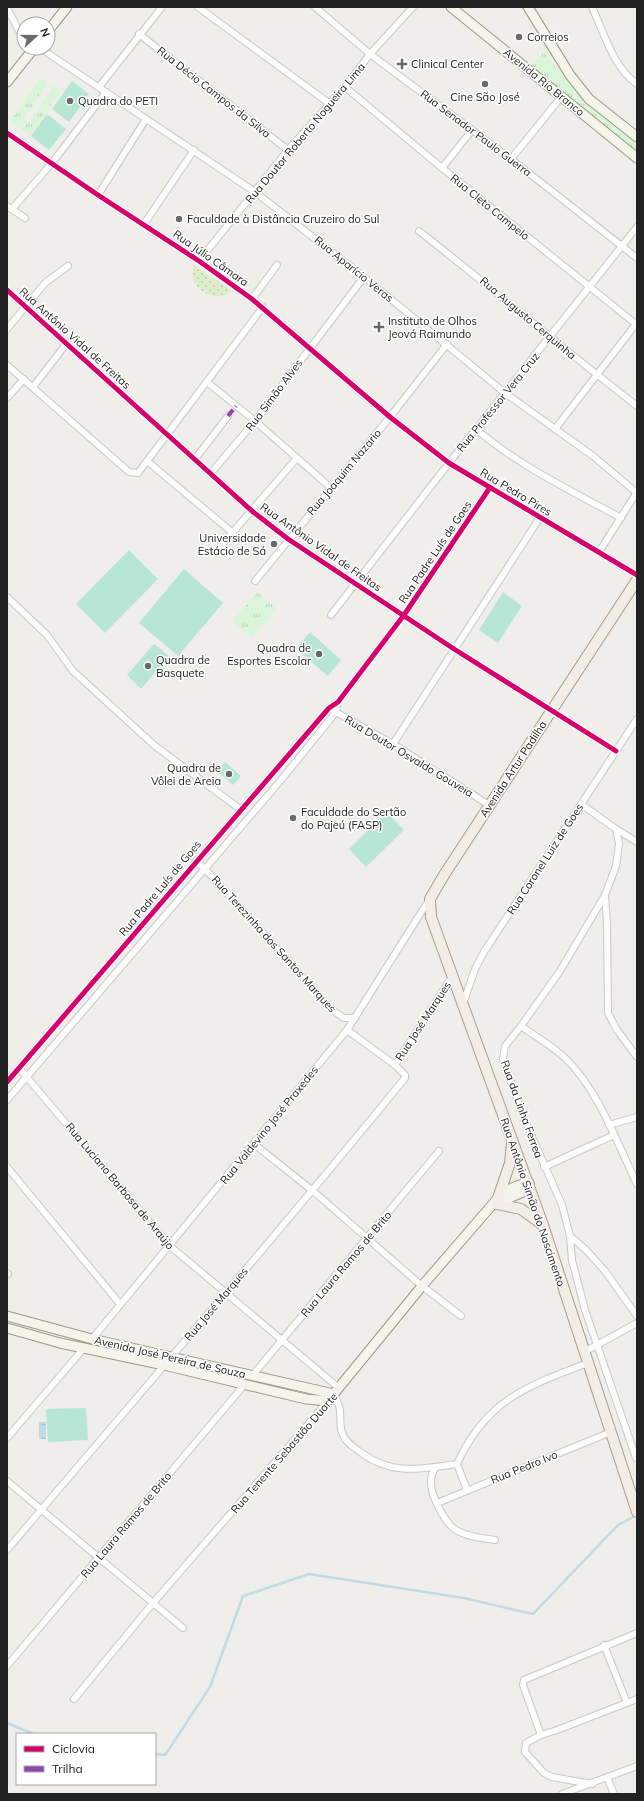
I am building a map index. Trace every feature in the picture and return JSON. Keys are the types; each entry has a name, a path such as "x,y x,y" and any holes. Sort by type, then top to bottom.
{"main road":[{"name":"Avenida Artur Padilha","path":"430,899 489,805 637,580"},
{"name":"Rua Antônio Simão do Nascimento","path":"430,899 431,916 543,1225 636,1509"},
{"path":"512,1139 510,1163 496,1202 521,1209 543,1225"}],"street":[{"path":"56,21 67,7"},
{"path":"99,87 139,34 162,7"},
{"path":"198,7 330,104"},
{"name":"Rua Senador Paulo Guerra","path":"315,7 370,54 510,159 637,258"},
{"name":"Rua Doutor Roberto Nogueira Lima","path":"199,261 288,150 345,87 370,54 413,7"},
{"name":"Avenida Rio Branco","path":"451,7 637,158"},
{"path":"592,7 621,67 637,84"},
{"path":"7,8 16,25"},
{"name":"Avenida Rio Branco","path":"528,8 570,75 589,99 637,137"},
{"name":"Rua Décio Campos da Silva","path":"139,34 288,150"},
{"path":"7,82 28,56"},
{"name":"Rua Aparício Veras","path":"52,56 255,192 364,277 505,392 593,456 637,492"},
{"name":"Rua Cleto Campelo","path":"345,87 442,168 636,325"},
{"path":"25,218 9,208 52,163 106,92"},
{"path":"510,159 562,96"},
{"path":"98,195 146,119"},
{"path":"442,168 472,130"},
{"name":"Rua Júlio Câmara","path":"7,133 199,261 263,307 309,349 390,417"},
{"path":"144,224 194,150"},
{"name":"Rua Professor Vera Cruz","path":"331,615 505,392 637,228"},
{"name":"Rua Augusto Cerquinha","path":"419,231 485,282 550,338 637,406"},
{"path":"252,299 277,265"},
{"path":"7,329 45,283 68,266"},
{"name":"Rua Simão Alves","path":"211,473 255,421 364,277"},
{"name":"Rua Antônio Vidal de Freitas","path":"7,290 168,434 252,512 288,539 454,649 616,751"},
{"path":"7,365 129,472 132,474 138,473 263,307"},
{"path":"555,429 636,325"},
{"path":"33,387 67,344"},
{"name":"Rua Joaquim Nazario","path":"255,581 288,539 390,417 447,344"},
{"path":"7,398 24,379"},
{"path":"207,382 255,421 331,488"},
{"path":"195,459 228,416"},
{"name":"Rua Pedro Pires","path":"390,417 449,463 489,489 599,552 637,576"},
{"path":"476,429 500,448 539,473 621,518"},
{"path":"220,547 252,512 297,458"},
{"path":"147,461 232,533"},
{"name":"Rua Padre Luís de Goes","path":"7,1082 240,809 329,708 338,702 404,616 489,489"},
{"path":"599,552 637,492"},
{"path":"393,744 539,519"},
{"path":"7,598 47,635 73,671 155,746 240,809"},
{"path":"336,712 338,702"},
{"name":"Rua Doutor Osvaldo Gouveia","path":"329,708 393,744 489,805"},
{"name":"Rua Padre Luís de Goes","path":"7,1100 205,869 336,712"},
{"name":"Rua Coronel Luiz de Goes","path":"462,1005 475,969 484,952 637,719"},
{"path":"581,804 637,842"},
{"name":"Rua da Linha Ferrea","path":"616,829 619,844 616,866 605,895 560,971 505,1046 503,1059 522,1114 562,1205 570,1236 572,1260 577,1280 597,1346 636,1458"},
{"name":"Rua Terezinha dos Santos Marques","path":"196,862 205,869 332,1010 344,1018 355,1018"},
{"path":"605,895 607,923 608,1013 612,1023 637,1057"},
{"name":"Rua Valdevino José Praxedes","path":"92,1339 347,1030 430,899"},
{"name":"Rua José Marques","path":"7,1550 313,1191 405,1078 405,1074 394,1065 452,977"},
{"path":"521,1026 566,1059 582,1077 596,1099 637,1184"},
{"path":"347,1030 394,1065"},
{"name":"Rua Luciano Barbosa de Araújo","path":"19,1068 170,1246 283,1340 334,1396"},
{"path":"608,1125 637,1117"},
{"path":"544,1167 614,1135"},
{"path":"254,1144 313,1191 422,1286 461,1316"},
{"name":"Rua Laura Ramos de Brito","path":"252,1376 439,1151"},
{"path":"7,1167 120,1304"},
{"name":"Rua Tenente Sebastião Duarte","path":"74,1699 154,1603 334,1396 422,1286 506,1190 520,1184 528,1183"},
{"path":"570,1236 586,1250 605,1271 637,1316"},
{"name":"Avenida José Pereira de Souza","path":"7,1316 92,1339 172,1356 334,1396"},
{"path":"584,1352 637,1323"},
{"name":"Avenida José Pereira de Souza","path":"7,1328 84,1348 164,1365 310,1400 334,1396"},
{"path":"7,1438 84,1348"},
{"path":"457,1464 474,1434 490,1415 506,1400 533,1384 588,1363"},
{"name":"Rua Laura Ramos de Brito","path":"7,1666 245,1384"},
{"path":"334,1396 340,1408 340,1429 343,1437 348,1443 367,1458 379,1464 401,1469 457,1464"},
{"name":"Rua Pedro Ivo","path":"437,1503 611,1432"},
{"path":"457,1464 468,1490"},
{"path":"436,1467 430,1482 437,1503 449,1525 457,1531 495,1540"},
{"path":"7,1480 182,1628"},
{"path":"541,1735 523,1685 524,1680 604,1645 637,1633"},
{"path":"604,1645 628,1703"},
{"path":"592,1784 559,1779 544,1773 525,1752 524,1749 526,1743 541,1735 637,1699"},
{"path":"562,1794 637,1766"},
{"path":"607,1777 614,1794"}],"green space":[{"path":"543,52 591,107 637,142 637,152 531,67"},
{"path":"40,78 48,83 23,119 29,123 53,86 60,92 30,135 10,121"},
{"name":"Quadra do PETI","path":"72,81 89,94 69,122 52,109"},
{"name":"Quadra do PETI","path":"47,114 66,129 49,150 31,136"},
{"path":"194,265 232,291 225,295 217,296 203,292 194,281"},
{"path":"129,550 158,579 105,633 76,604"},
{"path":"184,569 223,603 178,656 139,623"},
{"path":"258,592 277,609 251,638 232,621"},
{"path":"503,592 522,606 498,643 479,630"},
{"name":"Quadra de Esportes Escolar","path":"310,632 341,660 328,676 296,649"},
{"name":"Quadra de Basquete","path":"154,644 169,656 141,689 127,675"},
{"name":"Quadra de Vôlei de Areia","path":"225,762 241,776 233,785 217,771"},
{"path":"386,812 404,830 366,867 349,849"},
{"path":"86,1408 88,1440 48,1442 46,1409"}],"water":[{"path":"39,1422 46,1422 46,1439 39,1439"}],"waterway":[{"path":"156,1754 165,1755 210,1687 243,1596 309,1574 464,1598 533,1614 618,1525 637,1515"},
{"path":"7,1723 32,1733"}],"marked path":[{"path":"228,416 236,406"}],"cycle path":[{"path":"7,133 199,261 252,299 390,417 449,463 637,575"},
{"path":"7,290 252,511 288,539 454,649 616,751"},
{"path":"7,1082 329,708 338,702 404,615 489,489"}],"place":[{"name":"Correios","path":"519,37"},
{"name":"Clinical Center","path":"402,64"},
{"name":"Cine São José","path":"485,84"},
{"name":"Quadra do PETI","path":"70,101"},
{"name":"Faculdade à Distância Cruzeiro do Sul","path":"179,219"},
{"name":"Instituto de Olhos Jeová Raimundo","path":"379,327"},
{"name":"Universidade Estácio de Sá","path":"274,544"},
{"name":"Quadra de Esportes Escolar","path":"319,654"},
{"name":"Quadra de Basquete","path":"148,666"},
{"name":"Quadra de Vôlei de Areia","path":"229,774"},
{"name":"Faculdade do Sertão do Pajeú (FASP)","path":"293,818"}]}
